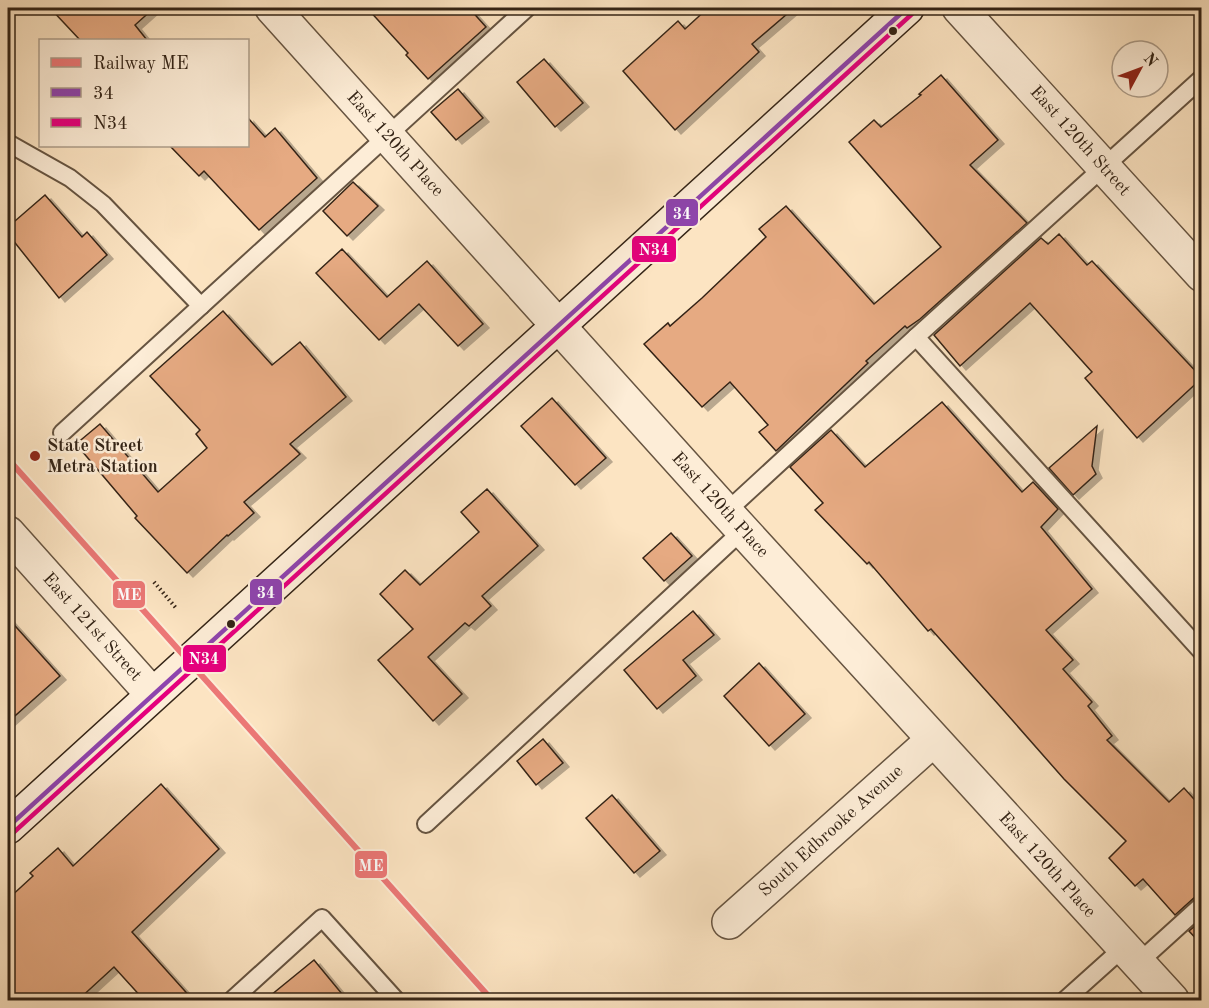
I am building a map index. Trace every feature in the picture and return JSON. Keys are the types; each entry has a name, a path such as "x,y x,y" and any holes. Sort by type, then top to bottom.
{"street":[{"name":"East 120th Place","path":"272,8 734,521 1172,1000"},
{"path":"8,827 907,8"},
{"name":"East 120th Street","path":"959,8 1202,275"},
{"name":"East 121st Street","path":"8,533 152,694"},
{"name":"South Edbrooke Avenue","path":"729,922 933,740"}],"lane":[{"path":"62,433 527,8"},
{"path":"426,824 734,521 916,337 1202,78"},
{"path":"8,143 70,178 103,204 201,306"},
{"path":"916,337 1202,652"},
{"path":"1065,1000 1202,905"},
{"path":"232,1000 322,918 396,1000"}],"path":[{"path":"154,582 176,608"}],"building":[{"path":"50,8 154,8 135,25 146,39 79,39"},
{"path":"367,8 469,8 486,27 428,79"},
{"path":"708,8 794,8 752,44 759,52 675,130 623,71 678,21 685,29"},
{"path":"544,59 583,103 555,127 517,82"},
{"path":"941,75 998,140 970,165 1027,223 920,319 907,328 905,326 866,361 868,363 776,451 759,432 768,425 730,382 702,407 644,344 668,323 670,326 702,298 766,237 759,229 786,206 874,304 941,247 849,142 874,120 881,127 921,95 919,94"},
{"path":"458,89 483,118 456,140 431,112"},
{"path":"249,119 265,137 275,128 317,178 259,230 204,171 199,176 171,147 249,147"},
{"path":"353,182 378,206 347,236 323,211"},
{"path":"45,195 82,237 87,232 107,255 59,298 8,234 8,227"},
{"path":"1059,234 1087,265 1092,261 1202,378 1137,438 1085,378 1092,372 1030,303 960,366 934,335 1041,238 1048,244"},
{"path":"342,249 387,297 427,261 483,324 458,346 419,304 379,340 316,273"},
{"path":"223,311 272,365 300,342 346,397 290,444 300,454 244,502 254,513 187,573 135,518 137,516 76,444 100,424 158,492 207,448 196,434 200,430 150,376"},
{"path":"552,398 606,458 575,485 521,426"},
{"path":"942,402 1022,492 1033,482 1058,509 1041,527 1092,589 1046,630 1073,660 1063,669 1092,702 1088,706 1112,736 1107,740 1169,802 1184,788 1202,808 1202,895 1195,897 1175,915 1143,879 1135,886 1109,858 1126,841 1064,779 931,629 928,631 869,562 867,564 815,510 823,503 790,467 831,430 865,467"},
{"path":"1097,426 1092,466 1096,474 1073,495 1049,468"},
{"path":"487,489 538,546 482,596 491,606 469,626 465,623 428,657 462,694 433,721 378,660 413,629 380,594 405,570 420,585 479,532 461,512"},
{"path":"671,533 692,556 664,581 643,558"},
{"path":"693,611 714,635 683,660 696,676 657,709 624,670"},
{"path":"8,618 60,676 8,722"},
{"path":"759,663 805,714 769,746 724,696"},
{"path":"543,739 563,763 536,785 517,761"},
{"path":"161,784 219,849 132,932 193,1000 144,1000 114,967 78,1000 8,1000 8,899 33,876 30,873 58,848 73,866"},
{"path":"612,795 660,851 634,873 586,818"},
{"path":"1202,920 1202,945 1189,931"},
{"path":"314,960 347,1000 265,1000"}],"rail line":[{"name":"ME","path":"8,459 492,1000"}],"transit line":[{"name":"34","path":"8,827 907,8"},
{"name":"N34","path":"13,833 912,14"}],"place":[{"name":"State Street Metra Station","path":"35,456"}]}
